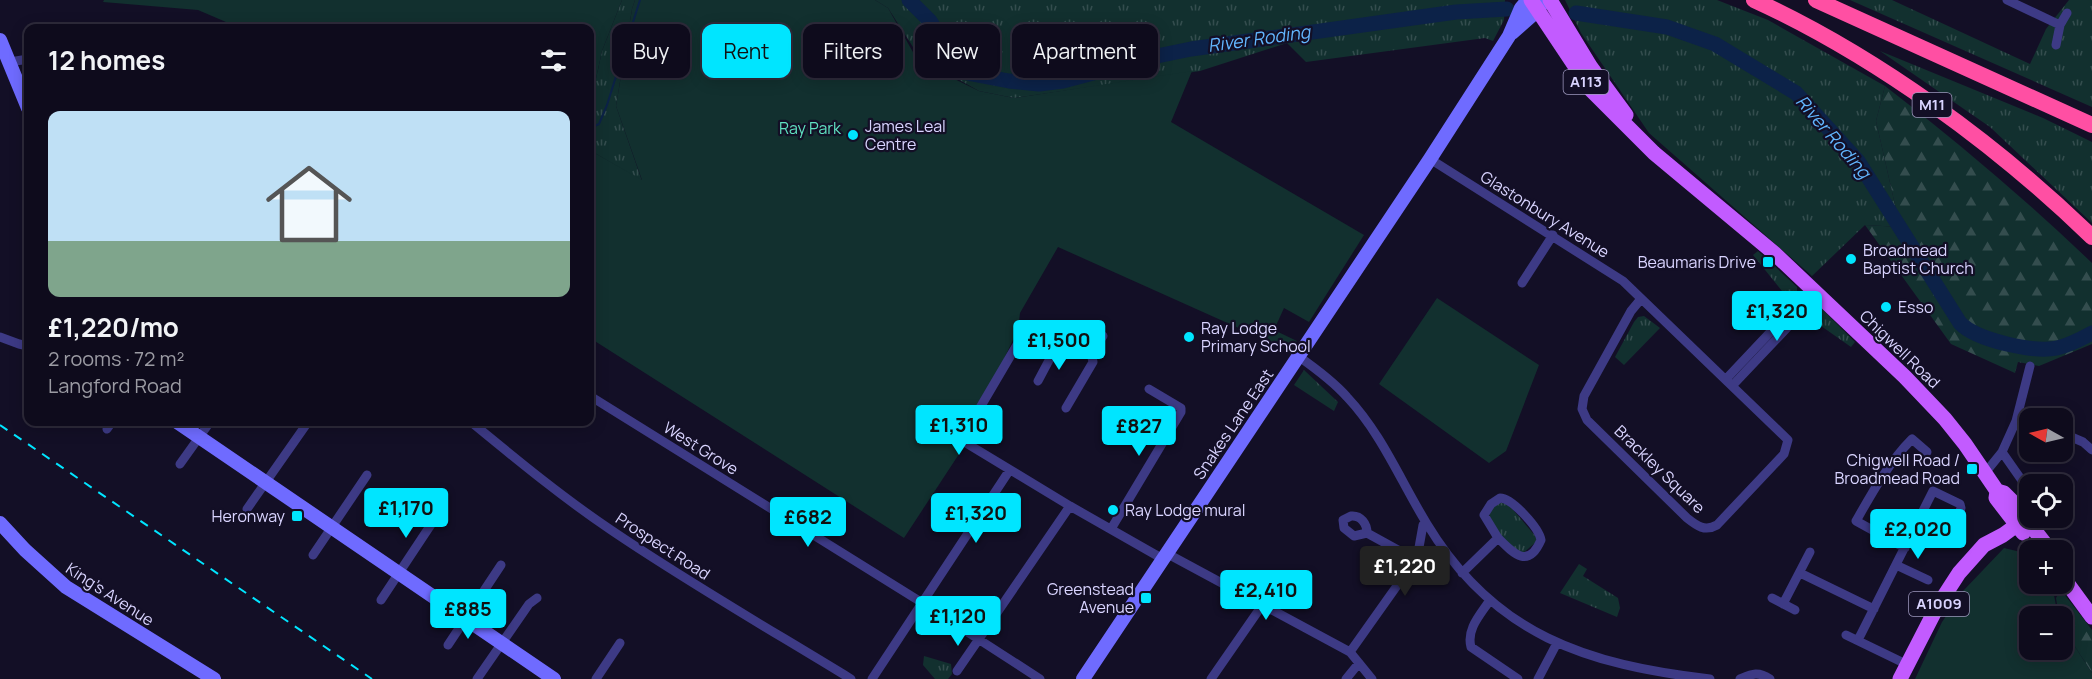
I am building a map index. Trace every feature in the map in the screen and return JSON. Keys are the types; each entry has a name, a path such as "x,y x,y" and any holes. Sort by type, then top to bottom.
{"highway":[{"name":"M11","path":"1754,0 1848,51 1957,123 2020,172 2092,237"},
{"path":"1816,0 2092,125"}],"main road":[{"name":"Chigwell Road","path":"1538,2 1591,90 1654,153 1774,254 1905,377 1939,412 1965,444 1984,474 1997,490 2004,493 2019,512"},
{"name":"A1009","path":"1900,679 1947,591 1972,558 2019,519"},
{"name":"A113","path":"2032,528 2042,540"},
{"path":"2073,591 2092,617"}],"street":[{"path":"2007,0 2060,25"},
{"name":"Snakes Lane East","path":"1083,679 1430,159 1509,36 1538,2"},
{"path":"2056,45 2060,25 2067,13"},
{"path":"0,40 24,98"},
{"path":"10,62 24,60"},
{"name":"Glastonbury Avenue","path":"1430,159 1623,281 1641,299"},
{"path":"1522,283 1553,235"},
{"path":"1729,382 1814,292"},
{"name":"Brackley Square","path":"1641,299 1788,440 1784,454 1717,525 1711,528 1699,528 1687,518 1587,420 1582,409 1587,391 1631,310 1641,299"},
{"path":"1087,354 1094,349 1103,336"},
{"path":"0,337 24,345"},
{"path":"1066,408 1093,362 1092,357 1087,354 1018,344 962,438 963,442 1111,529 1263,604 1350,652 1372,679"},
{"path":"1038,381 1055,349"},
{"path":"1298,356 1347,396 1370,426 1446,554 1490,600 1520,623 1557,643 1634,673 1710,679"},
{"path":"1984,474 2002,453 2016,421 2030,366"},
{"path":"1111,529 1182,410 1149,389"},
{"name":"West Grove","path":"594,398 1041,679"},
{"path":"183,426 554,679"},
{"path":"180,464 207,426"},
{"path":"247,509 305,426"},
{"name":"Prospect Road","path":"476,426 580,509 656,560 851,679"},
{"path":"1906,431 1927,452"},
{"path":"2073,438 2083,442 2092,450"},
{"path":"1905,548 1852,519 1912,439"},
{"path":"2002,453 2019,477"},
{"path":"872,679 1009,471"},
{"path":"313,555 367,475"},
{"path":"1858,640 1933,491 1960,504 1958,516"},
{"path":"1505,498 1509,499 1538,531 1541,540 1537,548 1528,556 1522,557 1514,554 1498,537 1484,515 1486,509 1496,500 1505,498"},
{"path":"957,671 1070,506"},
{"path":"381,600 434,520"},
{"name":"King's Avenue","path":"0,523 25,550 66,587 214,679"},
{"path":"1350,652 1418,559 1423,525 1426,523"},
{"path":"1367,533 1418,559 1446,554"},
{"path":"1462,573 1498,537"},
{"path":"1783,604 1810,552"},
{"path":"447,645 501,565"},
{"path":"1896,565 1928,580"},
{"path":"1800,573 1874,609"},
{"path":"477,679 529,604 537,598"},
{"path":"1772,598 1795,610"},
{"path":"1490,600 1470,633 1471,647 1518,679"},
{"path":"1211,679 1263,604"},
{"path":"1846,635 1908,665"},
{"path":"596,679 620,643"},
{"path":"1538,679 1557,643"},
{"path":"1346,679 1359,663"},
{"path":"1741,679 1761,673 1770,679"}],"green space":[{"path":"104,0 622,0 602,51 594,88 594,24 231,24 198,10 103,2"},
{"path":"622,0 635,0 630,24 613,24"},
{"name":"Ray Park","path":"635,0 875,0 888,8 897,24 803,24 803,78 903,78 903,34 915,56 915,78 953,78 979,91 1014,98 1158,78 1158,76 1192,71 1171,122 1364,235 1309,322 1284,308 1274,330 1297,341 1290,351 1058,247 1020,313 1018,329 961,451 904,538 594,341 594,153 642,180 616,106 621,78 690,78 690,24 630,24"},
{"path":"875,0 1505,0 1504,20 1493,41 1485,38 1306,62 1287,43 1200,71 1158,77 1158,24 1012,24 1012,78 1152,78 1014,98 979,91 956,78 1000,78 1000,24 915,24 915,50 903,31 903,24 898,24 888,8"},
{"path":"1565,0 1717,0 1768,20 1885,86 1876,121 1900,227 1865,225 1812,276 1649,133 1581,33"},
{"path":"1850,0 1892,0 2030,64 2046,29 2069,0 2092,0 2092,107"},
{"path":"612,26 612,78 621,78 616,106 642,181 594,153 594,88 602,51"},
{"path":"1880,51 2043,118 2092,142 2092,223 1990,127"},
{"path":"1885,86 1991,172 2092,263 2092,344 2039,366 2018,362 2015,373 1951,344 1865,225 1900,227 1876,121"},
{"path":"1758,251 1797,287 1797,295 1790,301 1753,255"},
{"path":"1437,298 1539,365 1506,451 1489,463 1379,384"},
{"path":"1817,306 1855,342 1851,347 1804,314"},
{"path":"1644,316 1660,328 1624,365 1615,357 1634,322 1638,317"},
{"path":"1304,370 1338,402 1334,411 1294,385"},
{"path":"1499,502 1509,505 1537,538 1536,542 1523,553 1512,548 1489,519 1490,511"},
{"path":"2004,548 2019,552 2019,594 2053,594 2056,606 2019,606 2019,660 2073,660 2073,644 2092,673 2092,679 1915,679 1942,622 1963,591"},
{"path":"1579,564 1587,569 1583,576 1618,598 1620,608 1617,617 1560,593"},
{"path":"2058,594 2064,594 2092,630 2092,673 2073,644 2073,606 2057,606 2056,598"},
{"path":"924,656 951,664 952,674 948,679 935,679 923,665"}],"waterway":[{"path":"594,126 599,124 607,105 640,0"},
{"name":"River Roding","path":"909,0 930,21 941,38 943,52 951,64 959,70 1009,81 1039,84 1063,81 1191,49 1456,12 1507,9"},
{"name":"River Roding","path":"1576,13 1667,27 1715,44 1796,93 1858,161 1960,323 1968,329 1992,340 2034,349 2057,348 2092,333"}],"railway":[{"path":"0,425 372,679"}],"place":[{"name":"James Leal Centre","path":"853,135"},
{"name":"Broadmead Baptist Church","path":"1851,259"},
{"name":"Beaumaris Drive","path":"1768,262"},
{"name":"Esso","path":"1886,307"},
{"name":"Ray Lodge Primary School","path":"1189,337"},
{"name":"Chigwell Road / Broadmead Road","path":"1972,469"},
{"name":"Ray Lodge mural","path":"1113,510"},
{"name":"Heronway","path":"297,516"},
{"name":"Greenstead Avenue","path":"1146,598"}]}
